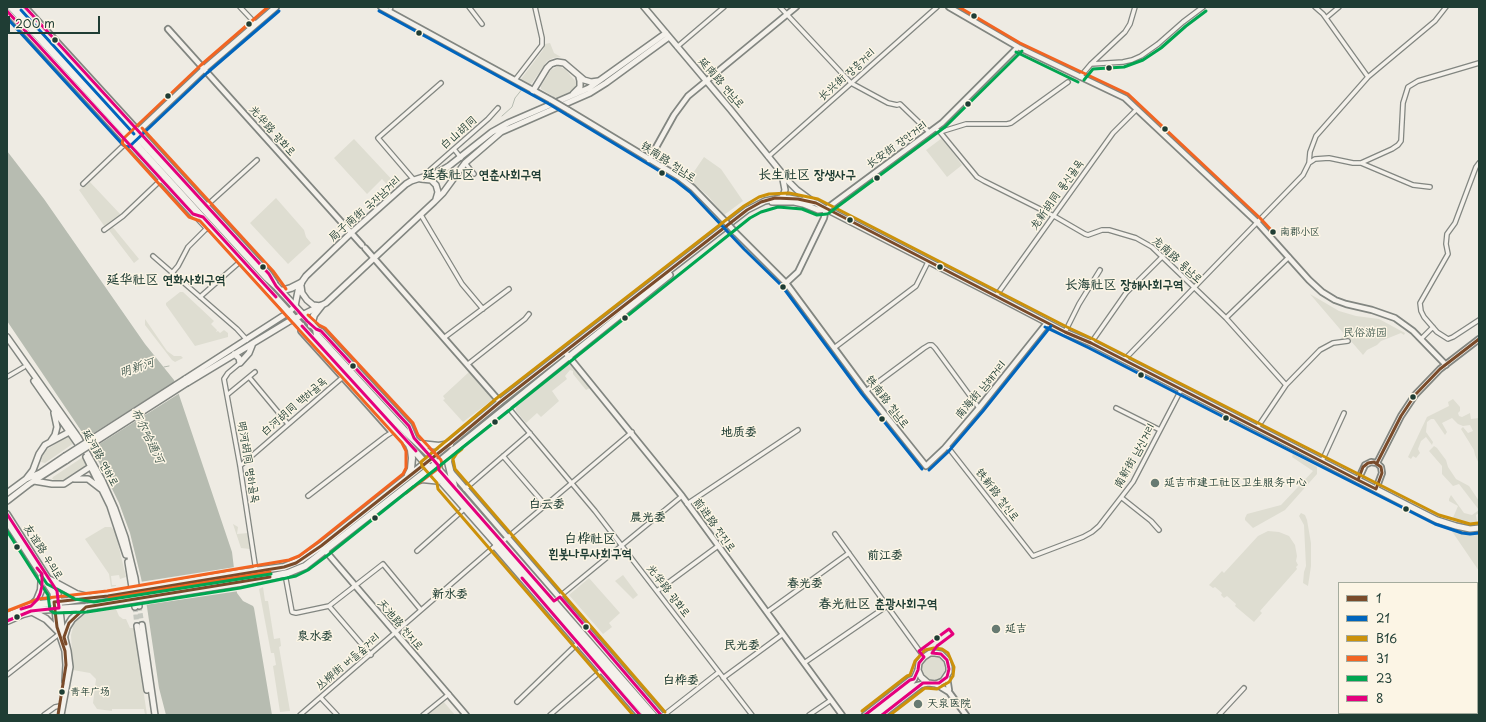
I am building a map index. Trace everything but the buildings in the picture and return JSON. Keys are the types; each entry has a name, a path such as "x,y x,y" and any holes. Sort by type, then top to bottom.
{"main road":[{"path":"133,136 204,69 276,7"},
{"name":"延南路 연남로","path":"644,7 781,173 797,190 816,203"},
{"path":"10,10 205,208 266,277 279,288 313,327 317,335 406,432 414,438 437,463 439,470 455,488 498,544 554,602 653,715"},
{"path":"313,327 314,315 321,306 421,215 436,200 465,163 501,132 590,93 606,83 667,35"},
{"name":"局子南街 국자남거리","path":"186,381 289,312 294,306 301,283 306,276 406,184 438,172 461,158 492,132 508,123 584,91 667,35"},
{"path":"531,90 547,68 554,63 564,63 587,82 600,81"},
{"path":"570,97 580,87 578,76"},
{"path":"133,136 164,178 203,217 209,227 242,260 426,462 604,669 647,715"},
{"path":"781,173 785,190 781,198"},
{"path":"417,179 431,180 435,183 438,192 436,200"},
{"path":"57,605 86,607 125,601 239,583 285,574 305,566 323,548 408,476 432,458 452,447 507,406 569,357 608,322 747,210 765,201 781,198 801,199 816,203 1065,332 1091,343 1437,520 1463,528 1479,528"},
{"path":"7,616 31,608 57,605 124,592 290,565 301,560 323,548 431,468 500,402 565,352 608,322 747,214 766,204 774,202 803,204 818,210 826,209"},
{"path":"193,214 203,217"},
{"path":"279,288 292,288 301,283 302,294 307,300 313,305 321,306"},
{"path":"7,501 42,474 186,381 302,314 321,306"},
{"name":"延河路 연하로","path":"7,336 72,432 92,465 110,496 125,537 135,578 137,606 124,548 92,465"},
{"name":"延河路 연하로","path":"7,342 53,409 72,432"},
{"path":"240,363 249,353 253,343"},
{"path":"234,354 239,358 240,363"},
{"path":"7,493 26,479 35,467 41,451 55,435 57,427 53,409"},
{"path":"49,443 72,432"},
{"path":"72,432 44,451 37,468 38,471 48,480 63,482 92,465"},
{"path":"406,440 411,450 412,458 411,469 408,476"},
{"path":"420,444 452,447"},
{"path":"452,447 448,458 455,488"},
{"path":"34,481 58,485 64,484 92,465"},
{"path":"26,479 42,474"},
{"path":"72,479 88,479 94,482 103,491"},
{"path":"408,485 422,479 442,481"},
{"name":"友谊路 우의로","path":"7,514 57,591 57,605"},
{"name":"友谊路 우의로","path":"7,522 42,574 53,593 57,605"},
{"path":"7,621 31,608 37,600 41,590 42,574"},
{"path":"50,580 76,594 94,598"},
{"path":"57,605 66,665 58,715"},
{"path":"57,605 61,634 69,654 70,671 61,715"},
{"path":"61,634 72,619 86,607"},
{"path":"31,608 46,619 61,634"},
{"path":"151,715 140,625 155,715"},
{"path":"871,715 909,686 918,670 919,663 924,657 930,653 936,653 945,657 949,667 947,677 936,684 926,683 911,688 876,715"},
{"path":"918,670 926,683"}],"street":[{"path":"25,7 133,136 83,184"},
{"path":"240,7 256,24"},
{"name":"铁南路 철남로","path":"381,7 390,9 551,100 679,177 693,188 786,283 866,391 926,466"},
{"path":"469,7 482,24"},
{"path":"516,81 542,45 542,38 535,7"},
{"path":"677,47 724,7"},
{"path":"780,7 851,83 888,103 897,105 900,104 929,132"},
{"path":"649,160 681,103 705,81 796,7"},
{"name":"长兴街 장흥거리","path":"768,156 937,7"},
{"path":"949,7 1018,47 1125,98 1258,222 1314,285 1333,299 1395,318 1420,339 1446,365"},
{"path":"1080,77 1091,64 1125,32 1130,24 1135,7"},
{"path":"1091,64 1123,62 1141,56 1203,7"},
{"path":"1315,7 1326,18 1368,77"},
{"path":"1326,18 1339,7"},
{"path":"1124,360 1304,175 1316,136 1368,77 1435,21 1446,7"},
{"name":"光华路 광화로","path":"168,29 445,337 500,402"},
{"name":"长安街 장안거리","path":"826,209 935,128 1018,47"},
{"path":"1361,163 1398,145 1401,141 1403,103 1408,87 1418,81 1479,63"},
{"path":"940,132 966,124 1011,123 1068,82"},
{"path":"417,179 378,138 441,83"},
{"name":"白山胡同","path":"430,170 492,116 498,108"},
{"name":"龙新胡同 룡신골목","path":"996,296 1108,139 1137,109"},
{"name":"龙南路 룡남로","path":"935,128 977,177 1054,216 1085,234 1088,235 1102,230 1109,230 1136,238 1152,247 1226,318 1286,385"},
{"path":"454,149 461,158"},
{"path":"1310,152 1315,157 1361,163 1413,185 1430,187"},
{"path":"1309,162 1321,158"},
{"path":"205,208 257,160"},
{"path":"465,163 474,174"},
{"path":"1479,163 1455,223 1447,235 1448,254 1421,300 1422,314 1442,336 1451,338 1479,320"},
{"path":"1475,171 1479,176"},
{"path":"104,230 123,216 164,178 193,214 209,227 188,247 178,266 172,273"},
{"path":"786,283 798,272 824,218 826,209"},
{"path":"421,215 462,284 483,309"},
{"path":"153,256 238,329 247,340"},
{"path":"1091,343 1126,293 1163,256"},
{"path":"1226,318 1289,257"},
{"path":"200,297 242,260"},
{"path":"834,348 916,286 928,262"},
{"path":"1065,332 1079,304 1100,270"},
{"path":"445,337 509,289"},
{"path":"468,364 525,319 529,314"},
{"name":"南海街 남해거리","path":"926,466 947,446 951,439 980,408 1047,322"},
{"path":"302,325 301,331 391,431 396,430"},
{"path":"1420,339 1433,327"},
{"path":"1377,463 1400,416 1424,384 1479,339"},
{"path":"1257,428 1286,385 1320,350 1333,343 1348,341"},
{"path":"866,391 929,345 935,348 980,408"},
{"name":"前进路 전진로","path":"565,352 632,432 682,496 842,715"},
{"name":"明河胡同 명하골목","path":"240,363 225,376 224,379 240,466 256,571"},
{"path":"7,377 24,367"},
{"path":"227,395 255,372"},
{"path":"249,377 288,424"},
{"name":"白河胡同 백하골목","path":"240,466 343,377"},
{"name":"南新街 남신거리","path":"1033,556 1083,537 1092,532 1122,498 1133,482 1181,390"},
{"name":"光华路 광화로","path":"507,406 572,483 622,546 752,715"},
{"path":"1116,408 1160,430"},
{"path":"1322,461 1344,413"},
{"path":"308,496 386,436 396,430"},
{"path":"687,504 798,430"},
{"name":"丛柳街 버들숲거리","path":"300,715 508,537 528,518 546,506 632,432"},
{"path":"465,489 530,433"},
{"name":"铁新路 철신로","path":"947,446 1033,556"},
{"path":"503,456 546,506"},
{"path":"1358,480 1365,465 1370,462 1377,463 1381,467 1382,472 1376,489"},
{"path":"450,471 661,715"},
{"path":"442,481 442,486 463,510 498,544 578,643 604,669 640,715"},
{"path":"554,602 682,496"},
{"path":"1122,498 1159,530"},
{"path":"416,551 463,510"},
{"path":"835,534 924,657"},
{"path":"657,591 718,546"},
{"name":"天池路 천지로","path":"323,548 466,715"},
{"path":"767,612 849,553"},
{"path":"285,574 292,612 296,613 329,606 383,564 421,610"},
{"path":"329,606 371,655"},
{"path":"804,663 887,606"},
{"path":"7,675 61,634"},
{"path":"723,678 783,634"},
{"path":"517,702 578,643"},
{"path":"550,715 604,669"},
{"path":"664,715 719,672"},
{"path":"947,677 947,687 949,692 966,715"},
{"path":"865,715 910,680 914,679"},
{"path":"882,715 926,683"},
{"path":"936,684 949,692"},
{"path":"1219,715 1244,688"},
{"path":"423,715 449,694"},
{"path":"321,698 336,715"},
{"path":"809,715 831,700"},
{"path":"44,715 55,707 60,706"}],"green space":[{"path":"550,43 554,53 561,57 553,58 547,61 532,83 530,84 521,79 543,50 545,44"},
{"path":"558,66 565,69 577,83 574,90 556,98 541,89 541,86 551,70"},
{"path":"942,138 962,165 947,177 926,150"},
{"path":"354,139 396,184 391,189 382,179 367,194 334,158"},
{"path":"704,157 721,169 743,201 724,215 708,196 689,179"},
{"path":"89,181 121,215 105,227 79,190"},
{"path":"276,198 304,230 306,237 311,243 288,264 250,223"},
{"path":"112,226 139,259 134,263 108,229"},
{"path":"180,292 183,292 214,321 211,324 217,330 216,332 218,331 220,333 224,330 228,333 228,337 195,346 166,305 166,303"},
{"name":"民俗游园","path":"1310,294 1339,311 1356,316 1379,319 1405,333 1404,335 1401,333 1381,341 1377,345 1367,350 1363,355 1350,340 1340,339 1345,335"},
{"path":"145,319 167,351 174,356 181,356 183,358 175,362 172,360 145,325"},
{"path":"569,364 573,366 590,388 586,390 573,374 573,371 570,370 565,376 567,379 552,391 559,401 541,417 537,413 526,423 516,411 516,407"},
{"path":"469,372 492,398 492,400 463,422 443,400 445,399 443,396"},
{"path":"1453,399 1460,407 1460,411 1458,413 1459,416 1462,417 1470,413 1471,419 1479,418 1479,464 1474,450 1461,429 1463,427 1468,433 1473,431 1470,425 1463,426 1458,424 1452,418 1442,423 1447,432 1445,435 1434,419 1427,422 1426,432 1433,442 1432,445 1426,437 1421,441 1418,449 1420,453 1416,458 1413,456 1411,459 1408,457 1427,417 1449,406 1448,402"},
{"path":"68,436 74,443 45,463 41,462 43,454 46,450"},
{"path":"1434,446 1446,460 1448,467 1456,479 1469,486 1479,501 1479,510 1459,484 1453,486 1442,474 1442,466 1429,451"},
{"path":"1293,454 1317,467 1317,474 1285,510 1253,528 1245,520 1247,514 1281,505 1313,471 1292,457"},
{"path":"83,457 86,464 84,467 67,479 57,481 52,479 53,477"},
{"path":"1451,495 1464,513 1472,515 1479,510 1479,513 1476,515 1477,521 1474,526 1467,526 1452,520 1458,506 1449,501"},
{"path":"1301,513 1305,515 1307,520 1311,543 1311,566 1308,586 1303,583 1306,566 1304,525 1299,516"},
{"path":"233,524 238,527 237,534 248,533 250,549 241,548"},
{"path":"1447,524 1468,532 1479,531 1479,571"},
{"path":"105,527 111,527 115,531 126,577 120,579 119,575 111,576 112,585 116,586 111,587 109,574 85,539"},
{"path":"1268,531 1279,532 1289,536 1295,545 1297,556 1296,561 1298,565 1296,567 1297,569 1260,611 1262,613 1254,622 1235,606 1236,604 1227,596 1224,598 1221,595 1222,593 1215,587 1213,588 1209,585 1222,571 1224,573 1258,536"},
{"path":"623,575 638,595 633,599 615,581"},
{"path":"589,578 620,613 609,623 612,627 603,634 569,595"},
{"path":"263,587 265,601 268,601 274,639 280,638 281,646 279,647 290,711 280,712 273,666 276,665 274,653 271,653 259,589"},
{"name":"青年广场","path":"116,609 119,616 126,619 130,628 134,628 147,715 145,715 144,709 112,709 112,711 97,709 93,703 96,679 90,673 73,670 71,635 74,623 86,614"},
{"path":"934,655 943,659 947,668 943,677 934,681 925,677 921,668 925,659"},
{"path":"443,701 455,715 427,715"}],"water":[{"name":"布尔哈通河","path":"7,151 44,199 145,344 174,380 232,552 237,593 243,601 254,608 272,715 166,715 159,688 147,607 141,578 130,533 119,503 95,454 80,429 7,321"}],"pier":[{"path":"176,381 180,393 90,450 84,439"},
{"path":"235,567 239,591 145,605 140,582"}],"waterway":[{"name":"明新河","path":"502,116 512,107 515,98 523,88"},
{"name":"明新河","path":"164,367 169,366"}],"tunnel":[{"path":"139,606 142,625"},
{"path":"135,607 137,626"}],"transit line":[{"name":"8","path":"25,7 269,274 276,286 307,321 316,329 321,331 409,426 414,438 438,465 439,470 554,601 560,597 661,715"},
{"name":"31","path":"7,611 38,599 107,591 289,560 299,556 318,542 403,474 406,468 406,451 402,443 200,221 189,217 122,143 124,138 201,65 268,7"},
{"name":"31","path":"959,7 1020,43 1128,94 1260,218 1274,233"},
{"name":"21","path":"21,10 134,134"},
{"name":"8","path":"7,11 193,214 203,217 276,297"},
{"name":"21","path":"7,18 123,145 127,147 130,146 207,73 279,11"},
{"name":"21","path":"379,11 549,104 676,181 690,192 744,249 782,286 862,394 922,469"},
{"name":"23","path":"1084,80 1093,69 1124,67 1143,60 1161,48 1206,11"},
{"name":"23","path":"829,213 945,127 1022,51"},
{"name":"23","path":"1016,52 1078,82"},
{"name":"31","path":"142,128 273,271 286,289"},
{"name":"B16","path":"633,715 438,489 437,483 422,466 421,462 497,398 744,206 759,197 769,194 789,193 818,199 1439,515 1470,524 1478,523"},
{"name":"1","path":"58,715 66,665 65,651 57,627 54,602 108,596 284,567 296,563 321,546 450,444 500,402 747,210 761,202 775,198 798,199 816,203 1065,332 1091,343 1358,480"},
{"name":"23","path":"7,531 48,595 50,610 54,613 87,612 240,588 296,576 308,570 328,555 750,218 761,212 778,207 802,209 817,215 827,214"},
{"name":"31","path":"308,315 319,325 325,328 413,423 418,435 441,460 442,464 440,467 406,493"},
{"name":"8","path":"302,326 416,451"},
{"name":"21","path":"929,470 948,452 983,411 1051,326"},
{"name":"21","path":"1045,327 1435,524 1462,533 1479,533"},
{"name":"1","path":"1377,463 1401,416 1415,395 1440,369 1479,339"},
{"name":"B16","path":"462,449 453,459 455,469 665,712"},
{"name":"1","path":"1374,462 1381,467 1382,473 1376,489 1358,480 1363,467 1368,463 1374,462"},
{"name":"8","path":"7,514 57,591 59,608 31,611 7,621"},
{"name":"8","path":"21,609 31,606 40,594 42,574 37,568"},
{"name":"31","path":"109,598 270,572"},
{"name":"23","path":"41,575 47,584 75,599 94,602 271,574"},
{"name":"1","path":"66,644 64,637 69,623 86,607 270,577"},
{"name":"8","path":"522,578 640,715"},
{"name":"8","path":"865,715 910,680 914,679 919,663 924,657 919,651 949,629 953,634 937,646 932,653 941,654 947,660 949,669 947,677 939,683 923,683 882,715"},
{"name":"B16","path":"862,711 910,675 915,661 925,650 934,648 942,649 948,653 954,667 953,676 949,682 937,689 925,688 890,715"}],"place":[{"name":"南郡小区","path":"1273,232"},
{"name":"延吉市建工社区卫生服务中心","path":"1155,483"},
{"name":"延吉","path":"996,629"},
{"name":"青年广场","path":"62,692"},
{"name":"天泉医院","path":"918,704"}],"district":[{"name":"延春社区 연춘사회구역","path":"482,175"},
{"name":"长生社区 장생사구","path":"807,175"},
{"name":"延华社区 연화사회구역","path":"166,280"},
{"name":"长海社区 장해사회구역","path":"1124,285"},
{"name":"地质委","path":"739,433"},
{"name":"白云委","path":"547,505"},
{"name":"晨光委","path":"648,518"},
{"name":"白桦社区 흰봇나무사회구역","path":"590,546"},
{"name":"前江委","path":"885,556"},
{"name":"春光委","path":"805,584"},
{"name":"新水委","path":"450,595"},
{"name":"春光社区 춘광사회구역","path":"878,604"},
{"name":"泉水委","path":"315,637"},
{"name":"民光委","path":"742,646"},
{"name":"白桦委","path":"681,681"}]}
